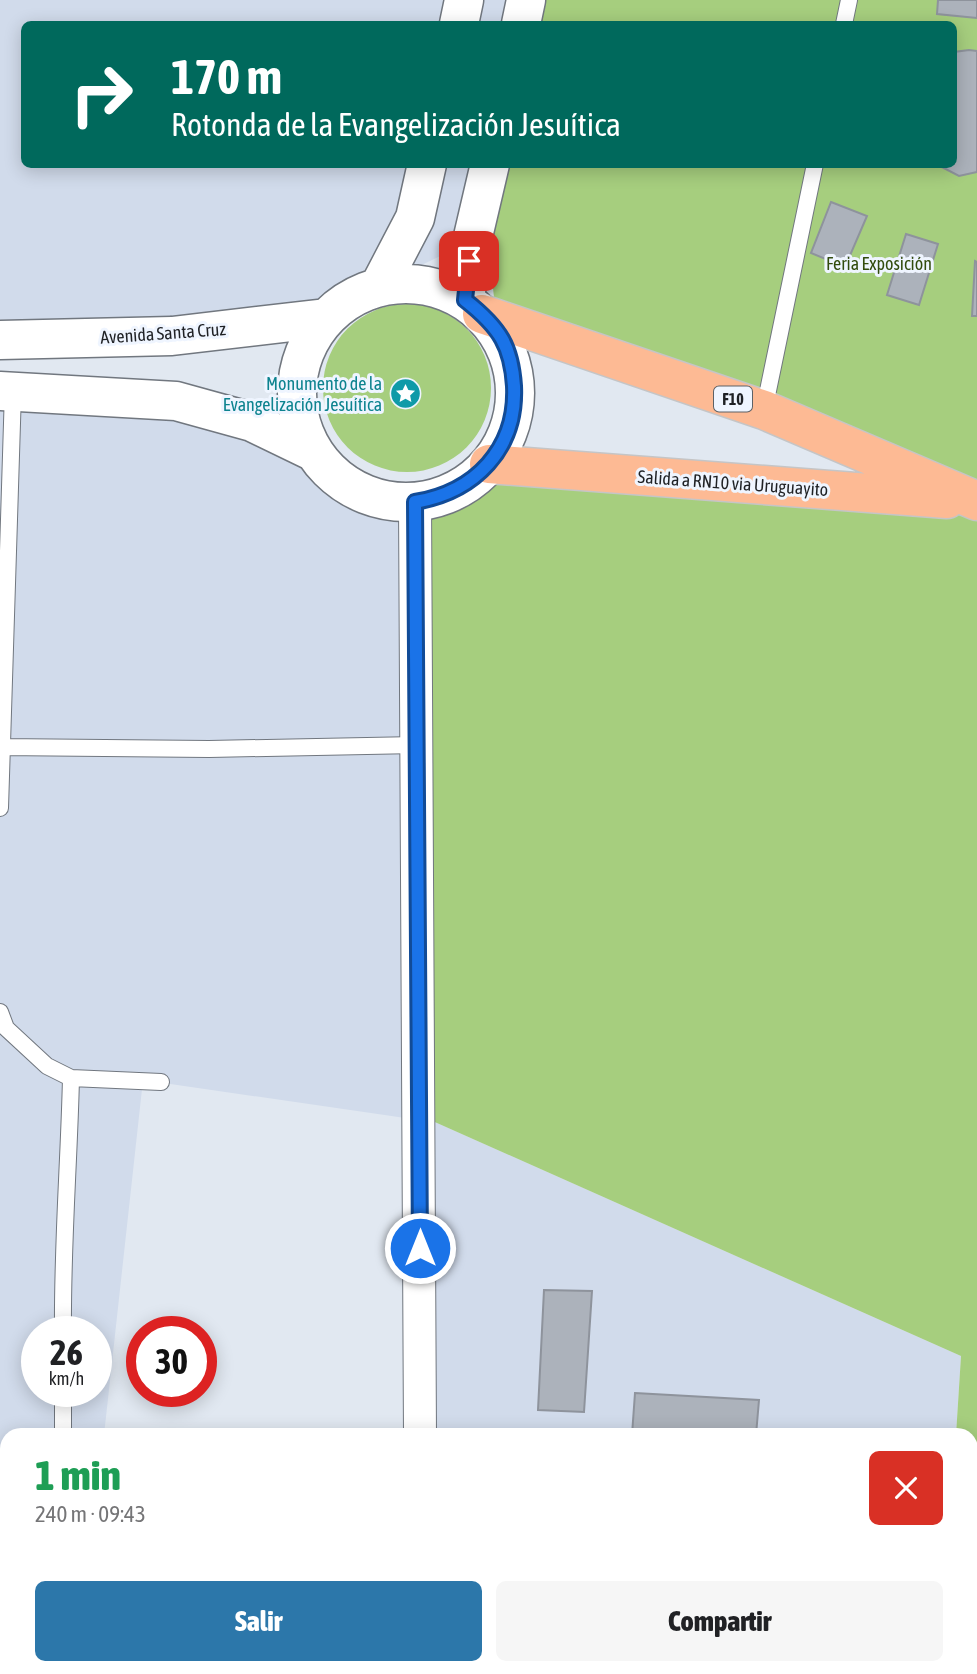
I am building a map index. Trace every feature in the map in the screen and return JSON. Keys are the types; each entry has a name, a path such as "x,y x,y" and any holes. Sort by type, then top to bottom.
{"highway":[{"name":"F10","path":"474,307 764,410 977,501"},
{"name":"Salida a RN10 via Uruguayito","path":"489,464 977,501"}],"main road":[{"path":"459,21 464,0"},
{"path":"522,21 526,0"},
{"path":"379,287 415,218 426,168"},
{"path":"474,307 472,241 489,168"},
{"path":"409,284 438,288 474,307 503,340 513,371 515,404 506,436 489,464 472,480 453,491 435,499 415,502 390,501 366,495 336,478 314,452 299,419 296,384 306,348 326,318 350,299 379,287 409,284"},
{"name":"Avenida Santa Cruz","path":"0,340 172,336 326,318"},
{"path":"7,391 176,401 252,422 314,452"}],"street":[{"path":"415,502 420,1428"}],"lane":[{"path":"845,21 849,0"},
{"path":"764,410 814,168"},
{"path":"0,808 7,391"},
{"path":"1,747 209,749 417,745"},
{"path":"0,1012 6,1028 47,1066 71,1078 161,1082"},
{"path":"63,1316 62,1258 69,1169 71,1078"},
{"path":"63,1407 64,1428"}],"shaded area":[{"path":"0,0 526,0 522,21 21,21 21,168 489,168 472,241 350,299 326,318 0,340"},
{"path":"0,391 176,401 314,452 336,478 366,495 390,501 415,502 437,1123 961,1356 956,1428 420,1428 419,1120 143,1080 112,1362 112,1316 21,1316 21,1407 107,1407 105,1428 0,1428"}],"green space":[{"name":"Feria Exposición","path":"526,0 977,0 977,1428 956,1428 961,1356 419,1115 415,502 455,489 489,464 976,501 495,307 488,241 490,168 957,168 957,21 522,21"},
{"path":"407,304 439,311 466,329 484,356 491,388 484,420 466,447 439,465 407,472 375,465 348,447 330,420 323,388 330,356 348,329 375,311"}],"building":[{"path":"938,0 977,0 977,18 937,14"},
{"path":"977,51 977,172 959,176 944,168 957,168 957,52"},
{"path":"831,202 867,216 845,267 811,253"},
{"path":"906,234 938,244 919,305 887,295"},
{"path":"975,261 977,316 972,316"},
{"path":"544,1290 592,1291 584,1412 538,1410"},
{"path":"635,1393 759,1400 757,1428 632,1428"}],"place":[{"name":"Monumento de la Evangelización Jesuítica","path":"405,393"}],"route":[{"path":"420,1248 415,502 435,499 453,491 472,480 489,464 506,436 515,404 513,371 503,340 482,314 465,300 469,261"}]}
